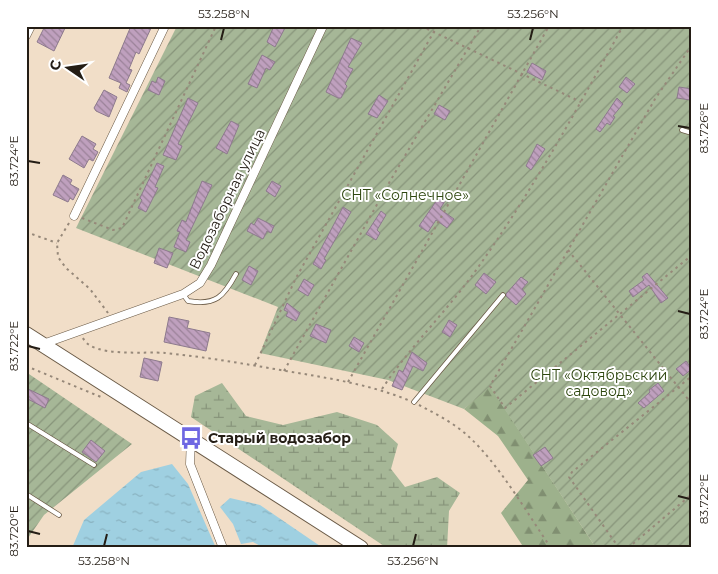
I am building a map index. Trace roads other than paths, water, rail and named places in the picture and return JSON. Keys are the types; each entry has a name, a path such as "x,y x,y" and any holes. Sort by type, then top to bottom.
{"highway":[{"path":"26,334 361,548"}],"street":[{"path":"26,36 31,26"},
{"path":"74,216 165,26"},
{"name":"Водозаборная улица","path":"43,344 183,294 200,283 211,265 323,26"},
{"path":"191,438 190,464 223,548"}],"lane":[{"path":"682,130 692,133"},
{"path":"183,294 188,301 197,303 210,301 225,295 236,274"},
{"path":"414,402 503,295"},
{"path":"26,423 94,465"},
{"path":"26,494 59,515"}],"water":[{"path":"172,464 188,484 216,548 72,548 84,520 141,472"},
{"path":"230,498 260,505 323,548 264,548 253,542 241,544 233,524 220,507"}],"place":[{"name":"Старый водозабор","path":"191,438"}],"park label":[{"name":"СНТ «Солнечное»","path":"405,195"},
{"name":"СНТ «Октябрьский садовод»","path":"599,384"}]}
